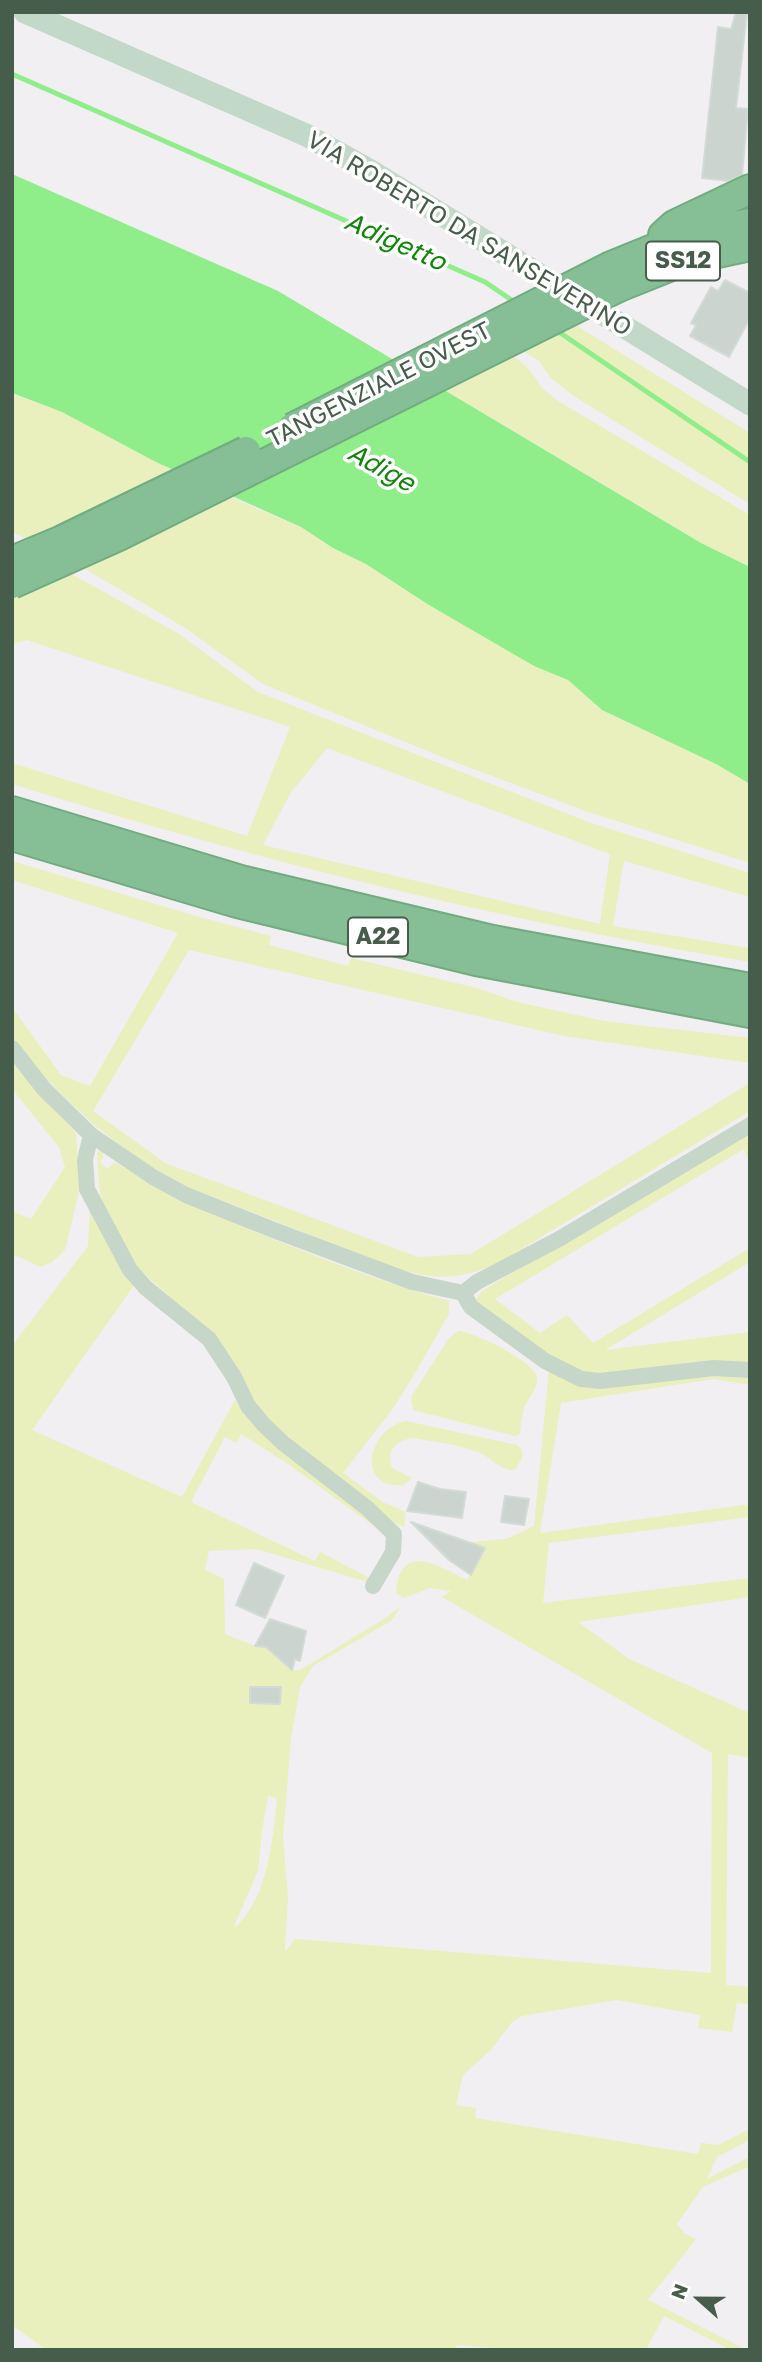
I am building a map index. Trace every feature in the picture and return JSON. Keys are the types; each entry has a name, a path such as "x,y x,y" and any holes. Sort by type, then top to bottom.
{"highway":[{"path":"643,253 674,225 750,189"},
{"name":"TANGENZIALE OVEST","path":"12,584 119,536 615,277 643,253 680,238 750,223"},
{"name":"TANGENZIALE OVEST","path":"12,561 615,277 750,246"},
{"name":"A22","path":"12,811 242,880 453,931 750,988"},
{"name":"A22","path":"12,836 237,903 476,961 750,1013"}],"street":[{"name":"VIA ROBERTO DA SANSEVERINO","path":"25,12 306,135 369,170 750,404"},
{"path":"12,1048 44,1089 91,1135 153,1177 198,1200 412,1282 463,1293 471,1307 516,1342 580,1379 600,1381 714,1368 750,1370"},
{"path":"463,1293 477,1282 559,1239 750,1125"},
{"path":"91,1135 85,1160 88,1189 130,1270 146,1287 209,1339 228,1367 248,1406 264,1425 283,1443 368,1508 394,1534 393,1552 373,1586"}],"shaded area":[{"path":"574,324 750,433 750,504 572,395 550,377 539,361 521,350"},
{"path":"510,355 524,365 558,401 750,515 750,567 701,543 443,389"},
{"path":"12,394 62,412 176,470 32,541 12,532"},
{"path":"230,497 301,527 534,666 568,680 602,710 716,764 750,784 750,863 588,812 447,759 263,684 187,629 85,569"},
{"path":"72,574 179,634 258,692 591,823 750,873 750,897 624,861 613,926 750,948 750,962 563,927 378,886 194,838 12,784 12,763 247,836 290,727 27,640 12,644 12,596","holes":["327,748 610,854 600,924 263,845 290,794"]},
{"path":"12,861 271,936 269,945 348,966 351,958 477,988 517,1002 604,1021 750,1038 750,1063 564,1036 189,950 93,1111 165,1163 418,1257 471,1254 750,1083 750,1111 498,1263 472,1273 449,1276 425,1275 397,1269 188,1187 135,1157 93,1124 52,1085 12,1036 12,1007 61,1075 90,1086 178,933 12,880"},
{"path":"12,1062 76,1133 80,1188 65,1250 52,1262 41,1267 12,1254 12,1211 31,1219 65,1167 59,1147 12,1089"},
{"path":"750,1131 750,1164 744,1149 495,1299 540,1333 567,1315 593,1343 750,1248 750,1262 605,1350 750,1332 750,1364 593,1374 555,1363 475,1301 482,1291"},
{"path":"100,1150 103,1151 103,1158 100,1162 107,1169 115,1162 202,1209 247,1228 370,1276 449,1301 449,1314 414,1375 392,1410 343,1473 383,1502 406,1512 404,1527 351,1491 265,1419 212,1336 137,1267 110,1223 100,1194 97,1154"},
{"path":"90,1204 135,1284 32,1430 182,1497 235,1400 256,1428 364,1511 388,1536 241,1434 236,1443 225,1437 191,1502 315,1561 320,1552 372,1579 368,1582 256,1549 209,1551 205,1570 224,1579 225,1634 255,1646 266,1647 292,1670 300,1670 401,1606 391,1621 313,1666 300,1687 291,1739 283,1837 288,1897 285,1952 295,1939 711,1973 712,1753 442,1597 451,1591 430,1588 404,1598 396,1593 399,1577 405,1567 413,1562 433,1564 467,1580 484,1548 471,1542 506,1539 534,1526 549,1369 565,1378 718,1373 750,1376 750,1385 713,1379 561,1403 540,1533 750,1504 750,1517 549,1543 543,1603 750,1578 750,1597 578,1622 629,1659 750,1713 750,1758 728,1754 726,1985 750,1987 750,2005 737,2003 732,2032 698,2028 700,2015 617,2000 522,2016 512,2022 492,2049 463,2075 456,2105 476,2108 475,2118 698,2154 701,2143 718,2145 750,2129 750,2140 717,2157 707,2179 750,2157 750,2166 703,2187 677,2224 684,2233 696,2239 648,2300 747,2350 731,2350 664,2316 646,2350 517,2350 457,2345 455,2350 46,2350 12,2325 12,1346 88,1246","holes":["268,1796 277,1798 271,1850 262,1883 256,1899 236,1927 234,1926 258,1871"]},
{"path":"458,1331 502,1348 534,1371 536,1384 524,1409 520,1434 515,1436 413,1410 411,1397 449,1338"},
{"path":"406,1421 517,1445 522,1450 522,1458 515,1470 509,1470 464,1447 407,1439 394,1447 390,1462 392,1468 412,1478 403,1485 388,1484 378,1478 372,1457 383,1435 393,1426"}],"water":[{"name":"Adige","path":"12,174 278,291 701,543 750,567 750,784 716,764 602,710 568,680 534,666 301,527 156,462 62,412 12,393"}],"building":[{"path":"736,12 747,12 736,108 748,109 742,175 729,181 702,178 718,27 731,29"},
{"path":"725,280 750,293 750,318 729,357 690,336 696,325 691,323 711,287 718,291"},
{"path":"418,1482 440,1489 466,1492 462,1518 407,1511"},
{"path":"505,1496 529,1499 524,1525 501,1522"},
{"path":"411,1522 485,1548 471,1575 449,1560"},
{"path":"254,1563 284,1576 265,1618 236,1605"},
{"path":"270,1619 306,1631 300,1661 295,1659 292,1670 266,1647 255,1646"},
{"path":"250,1687 281,1687 280,1704 250,1703"}],"waterway":[{"name":"Adigetto","path":"12,74 485,282 516,303"},
{"name":"Adigetto","path":"556,330 750,462"}]}
